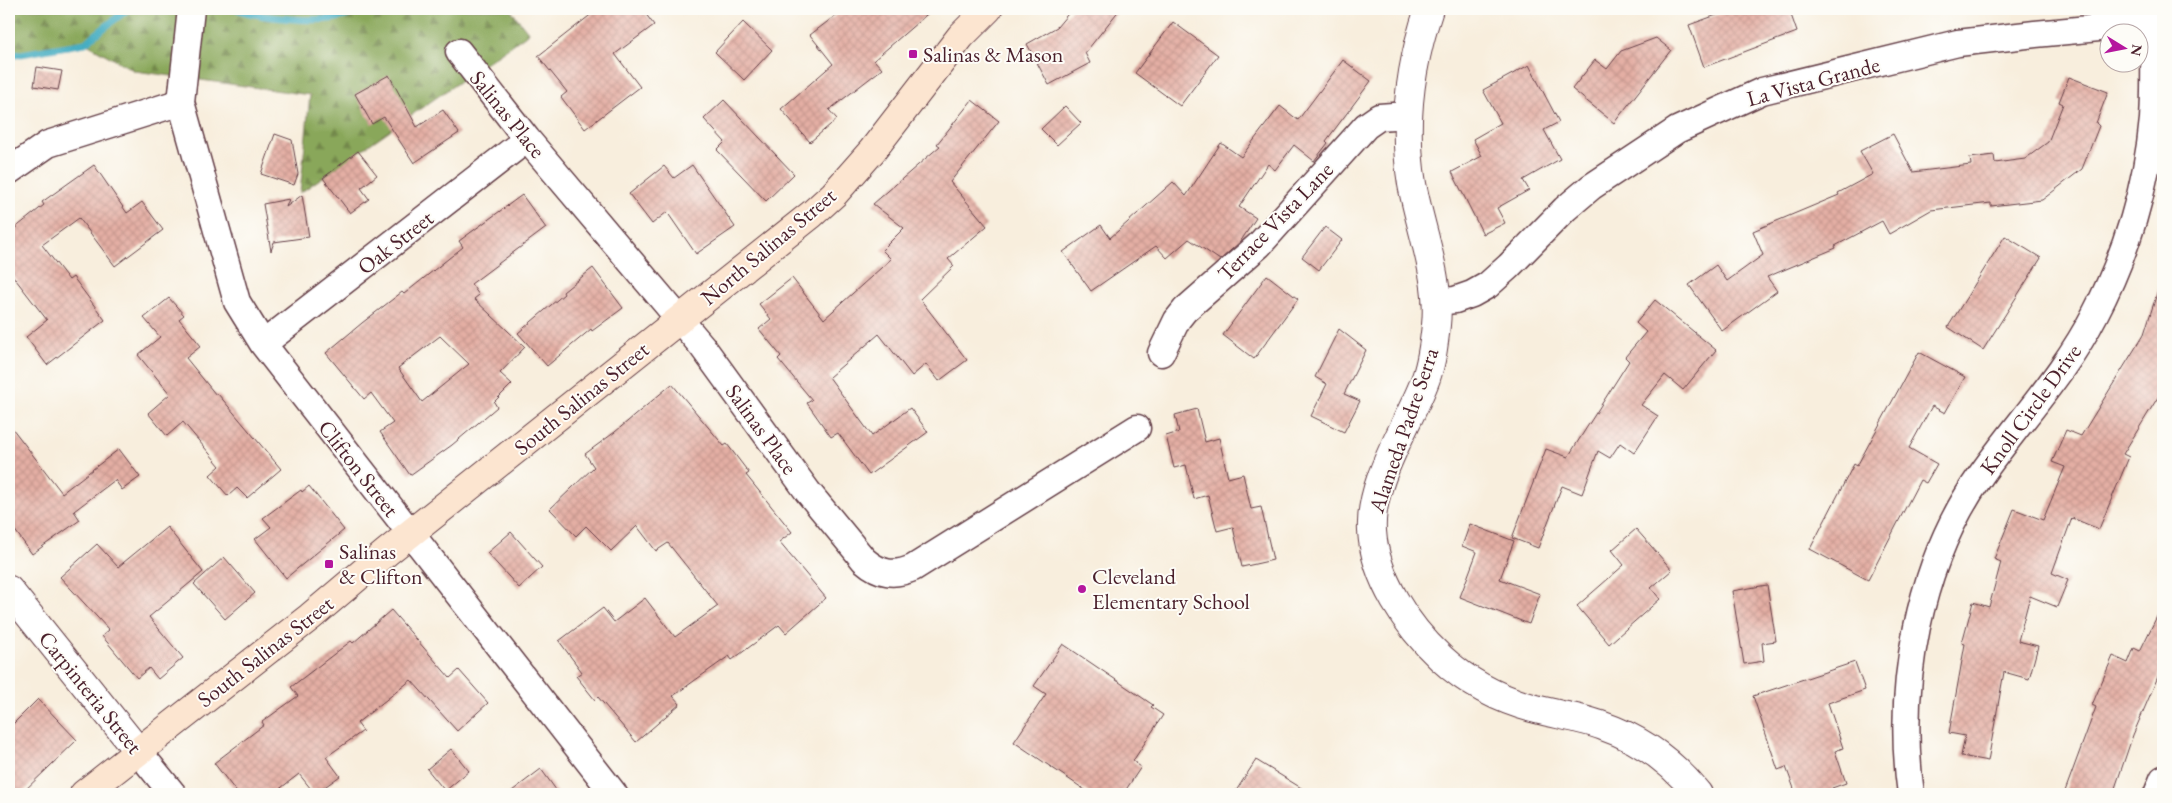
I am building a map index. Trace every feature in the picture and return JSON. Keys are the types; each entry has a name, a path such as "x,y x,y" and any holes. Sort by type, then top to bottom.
{"main road":[{"name":"North Salinas Street","path":"679,319 812,214 834,194 872,151 961,36 983,11"},
{"name":"South Salinas Street","path":"84,794 310,617 410,534 679,319"}],"street":[{"name":"Alameda Padre Serra","path":"1429,9 1411,75 1407,115 1412,182 1433,278 1437,322 1426,377 1378,489 1372,517 1377,559 1404,616 1429,646 1469,680 1517,704 1601,725 1633,739 1651,749 1676,769 1698,794"},
{"path":"9,171 48,144 181,102 191,12"},
{"name":"La Vista Grande","path":"1436,302 1464,297 1488,285 1565,209 1591,187 1677,130 1762,91 1958,43 2158,22"},
{"name":"Knoll Circle Drive","path":"1911,794 1906,752 1906,702 1912,654 1923,604 1941,552 1968,496 2082,338 2100,305 2118,262 2138,204 2147,163 2155,83 2158,22"},
{"name":"Salinas Place","path":"459,52 527,139 702,346 827,515 864,560 875,569 888,574 902,573 913,568 1137,428"},
{"name":"Clifton Street","path":"181,102 237,302 263,344 614,794"},
{"name":"Terrace Vista Lane","path":"1161,352 1169,334 1185,310 1258,245 1366,126 1379,117 1407,115"},
{"name":"Oak Street","path":"263,344 527,139"},
{"name":"Carpinteria Street","path":"9,590 173,794"},
{"path":"2157,794 2163,779"}],"green space":[{"path":"9,9 510,9 529,33 300,193 310,95 135,71 85,43 9,56"}],"building":[{"path":"598,9 642,9 654,25 615,54 640,87 585,129 561,97 567,92 538,56"},
{"path":"844,9 933,9 874,60 882,69 829,110 837,119 810,142 781,109 833,64 810,35"},
{"path":"1072,9 1120,9 1085,53 1090,63 1049,85 1027,44 1057,27"},
{"path":"1733,9 1789,9 1797,32 1704,67 1689,25"},
{"path":"743,22 772,50 744,80 715,52"},
{"path":"1173,22 1218,55 1180,106 1135,73"},
{"path":"1656,38 1671,50 1614,123 1572,89 1595,60 1607,69 1621,51"},
{"path":"1343,60 1371,81 1326,141 1328,143 1314,161 1294,145 1275,170 1268,164 1239,207 1256,218 1240,242 1220,260 1189,239 1167,258 1156,246 1091,291 1063,252 1101,225 1110,238 1173,182 1186,196 1221,143 1241,157 1280,106 1298,120"},
{"path":"1529,65 1559,122 1544,130 1560,159 1523,180 1529,190 1497,208 1505,223 1483,234 1452,172 1482,156 1473,139 1501,123 1483,90"},
{"path":"37,67 62,71 58,90 34,86"},
{"path":"389,75 417,127 443,110 459,133 414,163 384,117 372,124 355,94"},
{"path":"2069,77 2108,92 2096,123 2099,126 2082,169 2042,200 1991,206 1991,203 1931,210 1889,234 1882,221 1835,246 1836,248 1767,277 1777,291 1722,331 1689,285 1716,265 1727,281 1763,255 1753,231 1839,195 1838,193 1873,174 1860,151 1893,134 1913,172 1971,165 1970,158 1994,155 1995,163 2025,159 2048,142 2063,104 2059,102"},
{"path":"724,100 794,174 766,201 717,150 725,142 704,119"},
{"path":"972,100 999,121 950,182 987,226 948,259 954,266 920,299 967,360 939,381 926,364 912,376 879,334 829,377 872,436 910,408 928,432 869,475 838,433 831,437 807,403 812,400 778,359 781,356 759,329 771,319 759,304 792,278 824,319 891,259 882,250 904,228 873,204 940,146 937,144"},
{"path":"1065,106 1081,123 1057,145 1041,129"},
{"path":"275,134 292,140 298,174 294,185 261,174"},
{"path":"358,151 377,175 361,188 369,199 350,213 323,178"},
{"path":"94,165 127,213 142,202 163,230 115,266 79,218 42,245 69,280 73,277 105,320 47,365 26,337 47,320 9,271 9,233 44,205 42,202"},
{"path":"692,165 735,227 696,254 667,212 652,224 629,194 664,166 674,178"},
{"path":"302,195 309,237 274,242 271,251 263,204 289,199 286,207"},
{"path":"522,195 546,228 471,284 479,295 474,299 525,347 500,373 512,384 494,402 497,407 452,445 410,475 380,432 393,423 371,393 364,399 326,353 402,292 404,294 463,247 459,241","holes":["440,336 469,364 422,402 398,368"]},
{"path":"1325,227 1342,240 1319,270 1302,257"},
{"path":"2005,236 2041,258 1983,350 1948,327"},
{"path":"593,268 623,308 592,331 591,329 547,366 518,333 564,294 563,292"},
{"path":"1267,275 1298,299 1254,359 1223,335"},
{"path":"2159,287 2163,287 2163,389 2123,454 2129,457 2099,529 2072,518 2052,573 2068,580 2057,607 2030,596 2018,641 2038,646 2029,679 2004,672 1988,761 1961,756 1965,736 1949,733 1965,644 1962,643 1973,602 1989,607 2001,562 1994,559 2014,509 2043,520 2065,467 2052,462 2066,430 2081,436 2144,334"},
{"path":"169,298 184,315 179,319 201,346 186,358 281,469 247,498 237,488 228,496 210,475 220,466 183,422 167,436 148,413 170,394 138,355 160,337 144,318"},
{"path":"1655,300 1716,350 1683,390 1665,375 1641,405 1658,416 1634,453 1620,443 1610,458 1598,451 1582,494 1562,486 1538,548 1512,538 1546,449 1568,457 1629,361 1625,357 1646,332 1636,323"},
{"path":"1339,329 1366,350 1344,394 1360,401 1344,432 1311,416 1327,384 1315,377"},
{"path":"1919,352 1965,377 1945,413 1932,406 1909,448 1937,464 1926,483 1920,480 1868,580 1810,549 1854,464 1857,466"},
{"path":"672,384 724,446 727,444 749,473 746,475 792,532 779,542 826,598 786,633 779,625 732,660 729,656 673,696 680,704 636,742 598,697 595,700 576,676 582,672 559,641 603,608 614,622 645,598 675,637 718,606 668,543 656,551 637,526 611,551 586,526 576,536 550,509 594,467 585,454 615,432"},
{"path":"1197,409 1205,442 1219,438 1228,478 1243,474 1251,509 1261,507 1273,560 1242,567 1233,527 1217,531 1208,495 1194,499 1186,465 1174,468 1166,436 1179,432 1175,415"},
{"path":"9,424 62,493 119,449 140,477 122,490 115,480 74,511 80,520 32,554 9,522"},
{"path":"309,486 344,530 286,578 255,539 271,527 263,518"},
{"path":"1470,524 1514,541 1500,579 1540,594 1529,624 1460,597 1477,552 1462,546"},
{"path":"167,527 203,572 149,617 183,658 158,679 149,668 137,678 102,636 109,630 60,577 97,544 118,567"},
{"path":"1636,529 1672,570 1651,588 1660,599 1609,644 1577,606 1624,565 1612,550"},
{"path":"511,532 542,567 519,588 487,553"},
{"path":"224,557 255,593 225,619 194,584"},
{"path":"1767,585 1776,641 1762,643 1764,661 1744,664 1732,591"},
{"path":"2163,604 2163,665 2133,735 2113,794 2064,794 2096,707 2092,705 2113,656 2128,663 2134,648 2140,651"},
{"path":"391,610 450,678 459,670 488,703 457,731 411,680 357,723 363,731 326,757 340,776 315,794 299,774 273,794 238,794 214,763 264,725 262,722 298,696 291,687 351,641 353,643"},
{"path":"1063,644 1153,705 1151,707 1163,715 1133,761 1141,767 1123,794 1091,794 1014,742 1046,694 1034,686"},
{"path":"1855,662 1865,690 1828,703 1843,748 1835,751 1846,783 1832,788 1834,794 1796,794 1786,767 1778,770 1753,696"},
{"path":"38,699 77,740 21,794 18,794 9,785 9,728"},
{"path":"451,749 469,771 445,791 427,769"},
{"path":"1256,760 1311,794 1234,794"},
{"path":"541,769 559,794 508,794"}],"waterway":[{"path":"9,56 85,43 128,9"},
{"path":"237,9 260,15 307,20 322,20 345,16 359,9"}],"place":[{"name":"Salinas & Mason","path":"913,54"},
{"name":"Salinas & Clifton","path":"329,564"},
{"name":"Cleveland Elementary School","path":"1082,589"}]}
